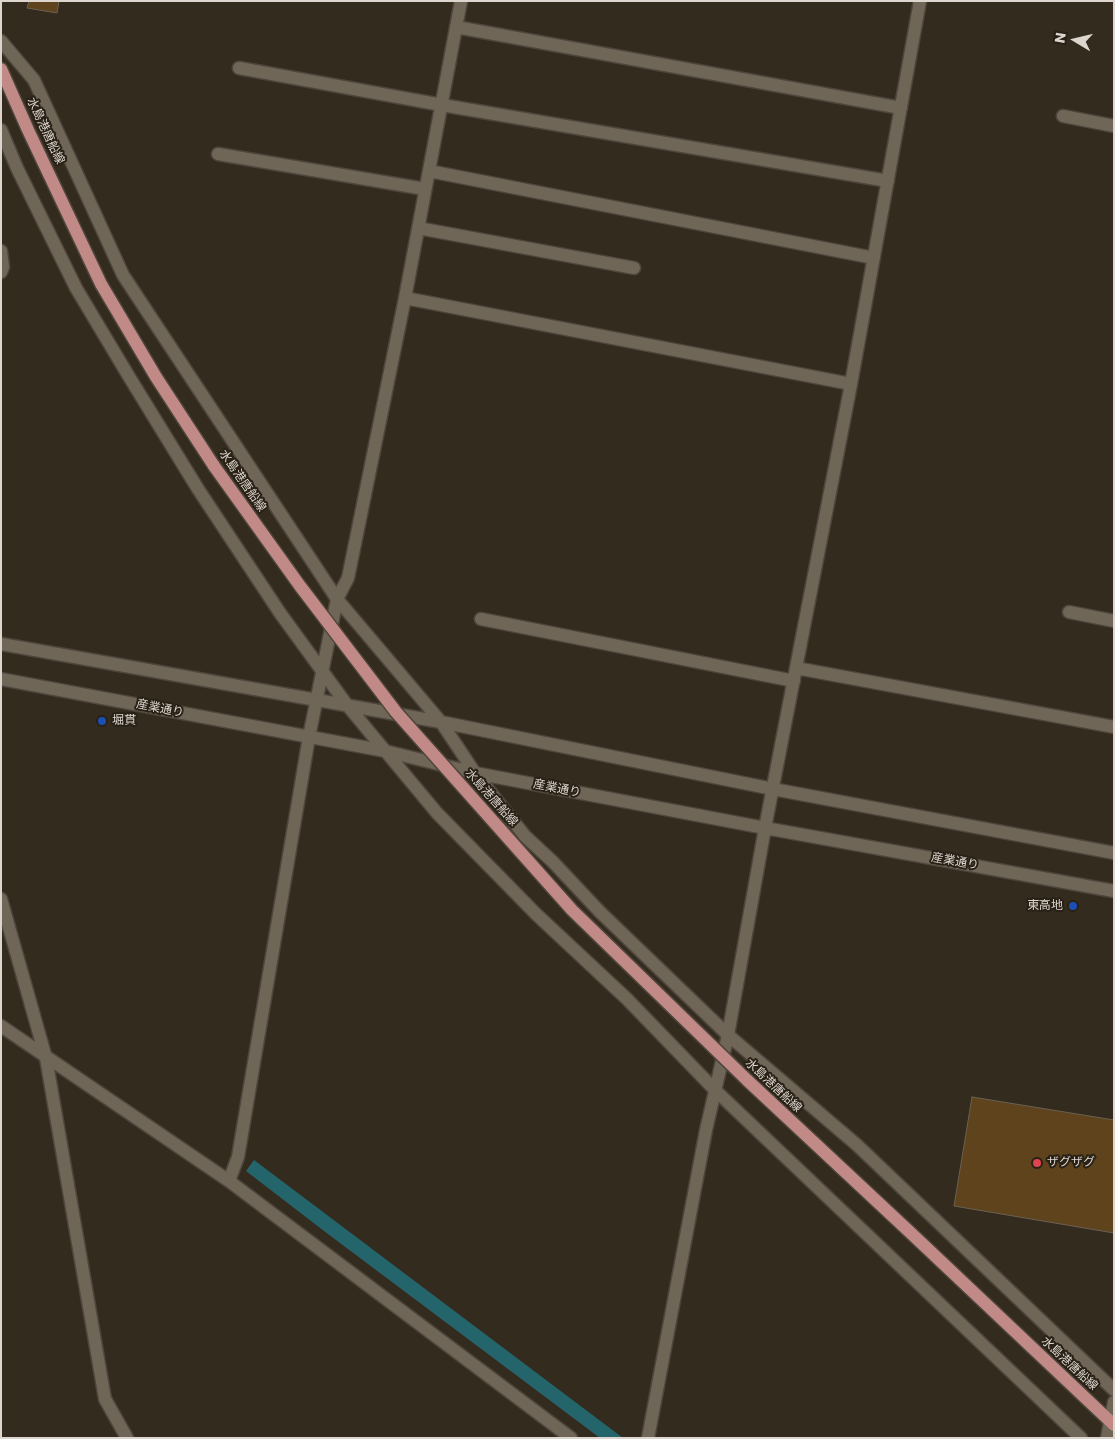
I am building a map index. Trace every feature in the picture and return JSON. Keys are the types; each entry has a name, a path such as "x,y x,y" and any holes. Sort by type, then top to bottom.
{"main road":[{"name":"水島港唐船線","path":"1,69 101,284 156,378 214,466 300,586 396,712 572,910 746,1080 1112,1424"}],"street":[{"path":"229,1181 238,1157 309,737 337,599 348,578 405,298 461,1"},
{"path":"648,1438 706,1130 728,1035 765,828 851,384 920,1"},
{"path":"456,27 900,108"},
{"path":"1,41 34,80 123,275 337,599 441,722 475,773 525,836 553,862 600,912 728,1035 857,1145 1114,1390"},
{"path":"239,68 442,105 888,181"},
{"path":"1063,116 1114,126"},
{"path":"1,130 76,288 109,343 198,489 280,613 347,705 437,813 536,914 627,999 716,1091 1081,1438"},
{"path":"218,154 425,189"},
{"path":"429,171 874,258"},
{"path":"418,228 634,268"},
{"path":"1,252 3,267 1,272"},
{"path":"405,298 851,384"},
{"path":"1069,612 1114,621"},
{"path":"481,618 794,681"},
{"path":"1,644 441,722 773,789 1114,853"},
{"path":"796,668 1114,727"},
{"name":"産業通り","path":"1,679 385,751 475,773 1114,891"},
{"path":"1,899 46,1058 105,1399 127,1438"},
{"path":"1,1026 229,1181 570,1438"},
{"path":"1107,1438 1112,1424 1114,1402"}],"water":[{"path":"254,1160 623,1438 600,1438 324,1231 246,1171"}],"building":[{"path":"29,1 59,1 57,13 27,8"},
{"name":"ザグザグ","path":"972,1097 1114,1120 1114,1233 954,1206"}],"place":[{"name":"堀貫","path":"102,721"},
{"name":"東高地","path":"1073,906"},
{"name":"ザグザグ","path":"1037,1163"}]}
